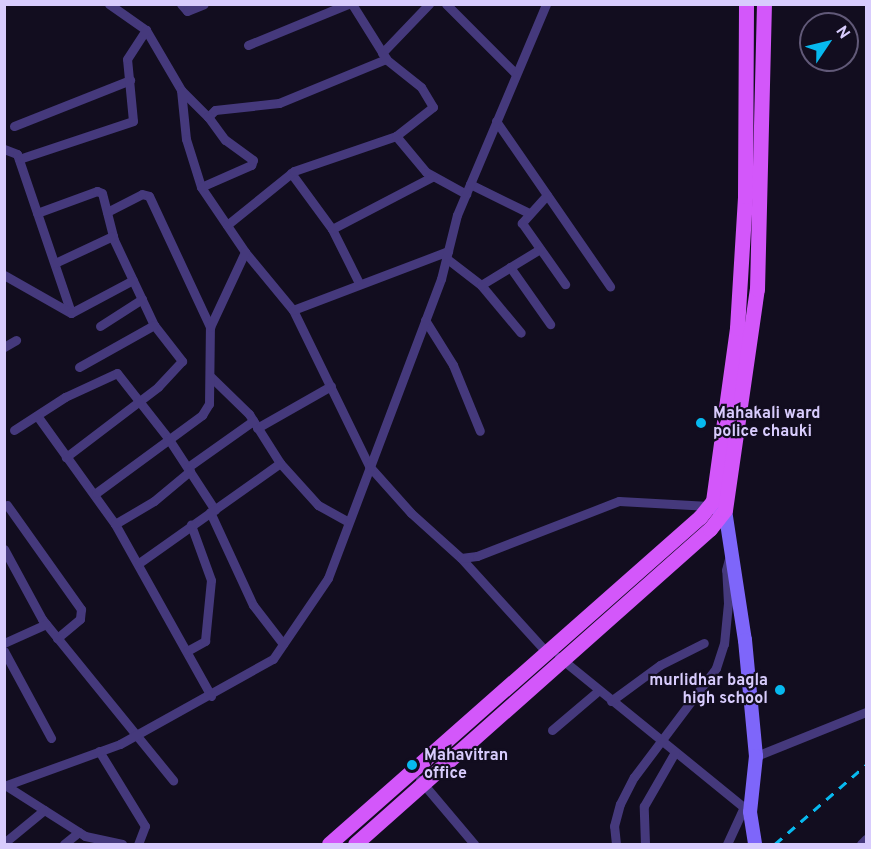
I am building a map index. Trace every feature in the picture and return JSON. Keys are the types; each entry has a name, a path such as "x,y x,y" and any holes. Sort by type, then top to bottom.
{"main road":[{"path":"355,844 423,783 553,654 710,506 718,485 737,328 745,196 746,4"},
{"path":"329,844 411,771 710,529 725,510 732,483 757,289 764,4"},
{"path":"710,506 725,510"},
{"path":"725,510 732,550 756,756 747,809 755,844"}],"street":[{"path":"109,4 146,30 181,90 208,117 225,140 253,160 251,165 201,187"},
{"path":"181,4 188,11 204,4"},
{"path":"227,225 291,173 396,136 433,106 421,87 384,56 350,4 248,45"},
{"path":"208,117 215,110 279,103 384,56 429,4"},
{"path":"446,4 515,73"},
{"path":"5,784 99,751 134,735 211,696 273,659 328,578 347,522 425,320 466,194 546,4"},
{"path":"19,159 131,123 135,116 128,55 146,30"},
{"path":"14,126 130,80"},
{"path":"181,90 186,140 201,187 245,252 293,310 369,466 411,513 461,558 553,654 747,809 726,844"},
{"path":"496,121 610,286"},
{"path":"396,136 432,177 466,194"},
{"path":"4,149 13,150 19,159 71,312"},
{"path":"291,173 332,229 359,283"},
{"path":"332,229 432,177"},
{"path":"470,184 529,213"},
{"path":"37,213 97,191 103,195 113,236 154,325 182,363 139,402 66,457"},
{"path":"96,493 202,415 209,404 211,377 210,327 149,196 142,194 107,212"},
{"path":"547,195 522,223 565,284"},
{"path":"55,263 113,236"},
{"path":"480,285 540,249"},
{"path":"210,327 245,252"},
{"path":"293,310 359,283 447,254"},
{"path":"447,254 480,285 521,333"},
{"path":"510,267 550,324"},
{"path":"4,275 71,312"},
{"path":"71,312 133,280"},
{"path":"100,326 142,299"},
{"path":"425,320 453,364 480,431"},
{"path":"79,367 154,325"},
{"path":"4,347 16,340"},
{"path":"14,430 65,398 116,372 168,438 189,469 213,511 253,605 283,644"},
{"path":"211,377 255,424 280,463 324,510 347,522"},
{"path":"116,524 154,501 189,469 255,424 331,386"},
{"path":"38,417 66,457 96,493 116,524 211,696"},
{"path":"139,563 280,463"},
{"path":"461,558 477,555 619,501 710,506"},
{"path":"8,505 81,609 80,619 57,638"},
{"path":"187,651 205,640 211,580 191,525"},
{"path":"4,549 46,624 134,735 173,780"},
{"path":"616,844 614,826 620,804 633,777 716,668 724,644 728,603 726,570 732,550"},
{"path":"4,643 46,624"},
{"path":"611,701 660,665 704,643"},
{"path":"4,651 51,738"},
{"path":"552,730 598,691"},
{"path":"756,756 867,712"},
{"path":"99,751 145,826 138,844"},
{"path":"645,844 644,806 675,753"},
{"path":"411,771 474,844"},
{"path":"5,784 79,832 106,843 122,844"},
{"path":"4,843 44,810"},
{"path":"64,844 79,832"},
{"path":"861,844 867,839"}],"railway":[{"path":"775,844 866,765"}],"place":[{"name":"Mahakali ward police chauki","path":"701,423"},
{"name":"murlidhar bagla high school","path":"780,690"},
{"name":"Mahavitran office","path":"412,765"}]}
